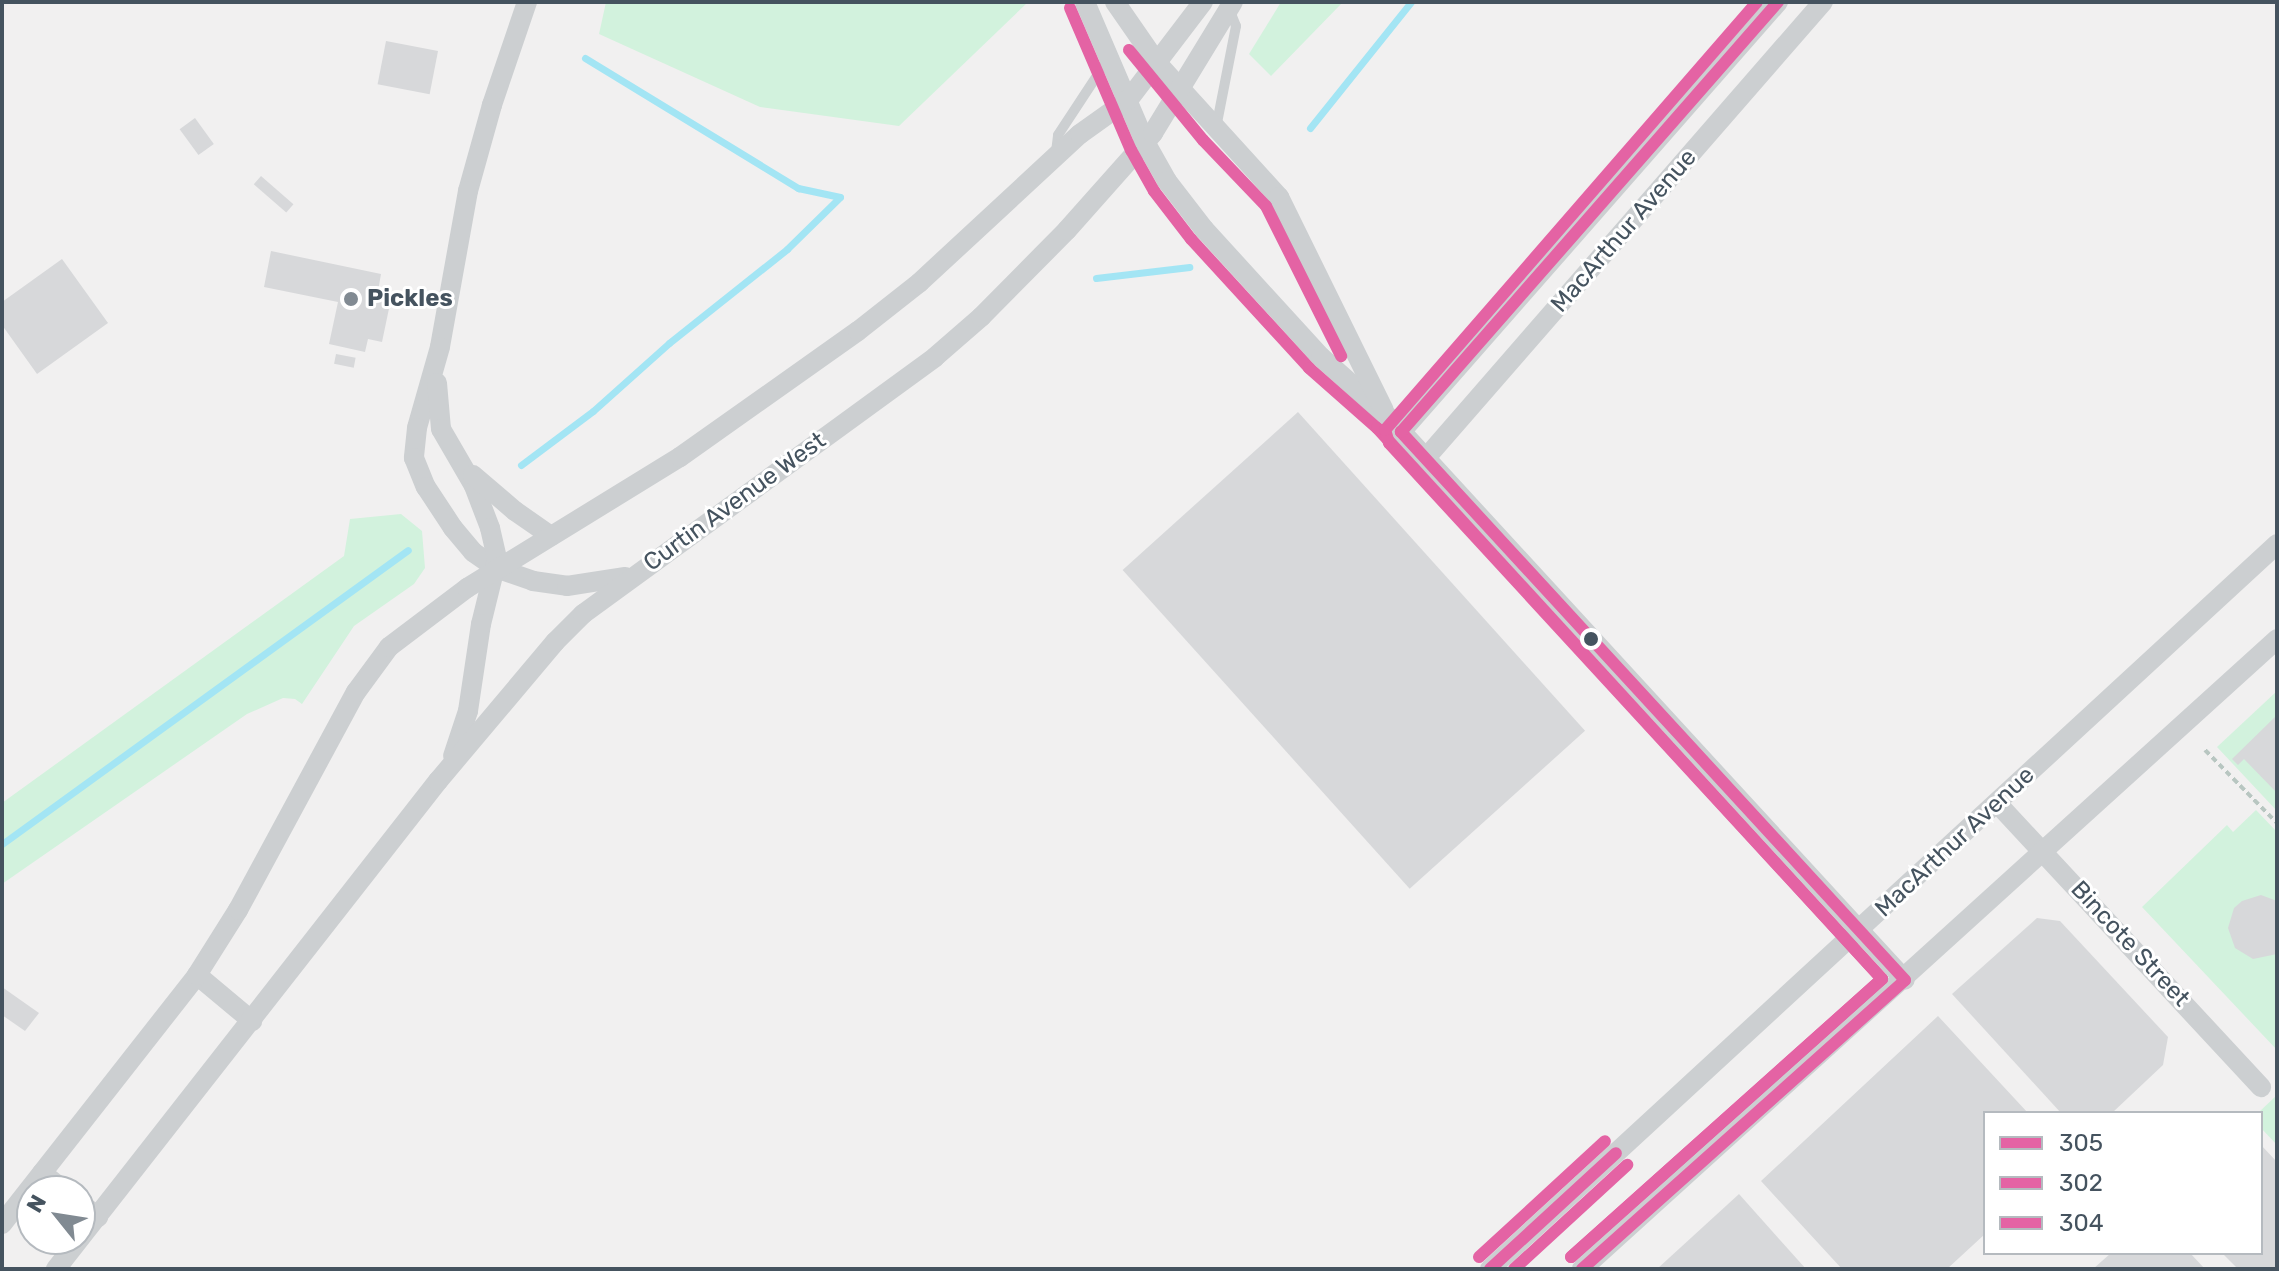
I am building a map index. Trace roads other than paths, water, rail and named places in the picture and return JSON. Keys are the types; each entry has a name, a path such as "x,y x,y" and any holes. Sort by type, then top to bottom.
{"street":[{"path":"527,2 478,152 440,347 417,428 414,458 426,487 453,528 473,552 496,568 533,581 567,586 612,581 645,569"},
{"path":"1085,2 1145,142 1167,181 1204,229 1321,357 1394,424 1905,980"},
{"path":"1115,2 1158,64 1282,202 1394,424"},
{"path":"2,1224 197,975 238,910 351,700 379,658 417,623 496,568 680,457 858,331 919,283 1092,125 1126,101 1158,64 1203,2"},
{"name":"MacArthur Avenue","path":"1394,424 1778,2"},
{"name":"MacArthur Avenue","path":"1425,459 1823,2"},
{"name":"Curtin Avenue West","path":"56,1269 438,781 555,642 583,614 959,336 1049,248 1145,142 1182,91 1231,6"},
{"path":"438,781 464,726 481,624 496,568 497,549 487,518 438,418 440,347"},
{"path":"456,453 484,486 551,536"},
{"name":"MacArthur Avenue","path":"1490,1269 2277,544"},
{"path":"1582,1269 1905,980 2277,639"},
{"name":"Bincote Street","path":"1997,803 2261,1087"},
{"path":"197,975 252,1021"}],"lane":[{"path":"1215,130 1236,26 1231,6"},
{"path":"1055,158 1058,135 1108,59"}],"waterway":[{"path":"1310,128 1411,2"},
{"path":"585,58 798,188 840,197"},
{"path":"521,465 593,411 669,343 787,249 840,197"},
{"path":"1096,278 1189,267"},
{"path":"2,844 408,550"}],"place":[{"name":"Pickles","path":"351,299"}]}
